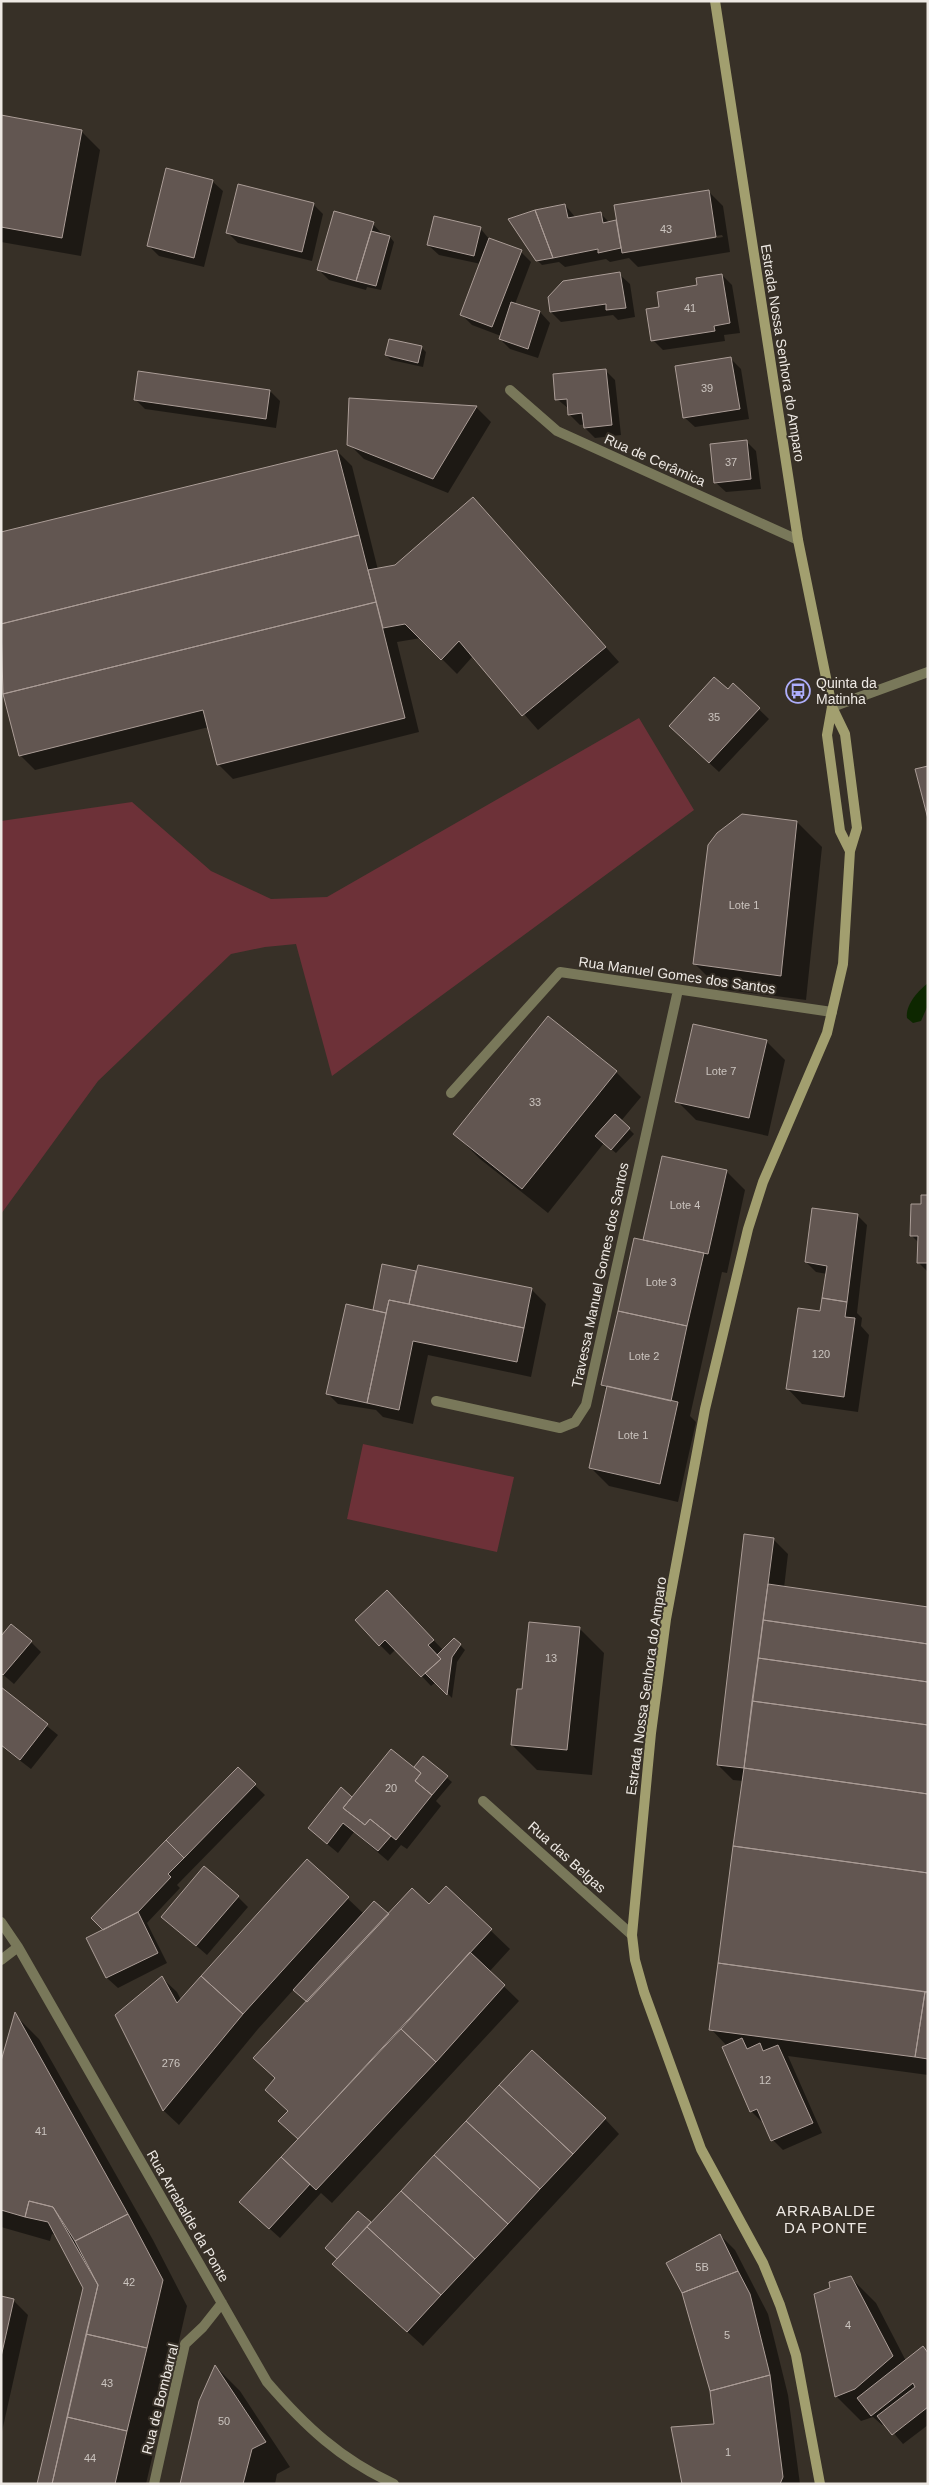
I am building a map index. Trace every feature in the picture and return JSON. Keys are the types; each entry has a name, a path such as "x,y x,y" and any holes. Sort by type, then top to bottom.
{"main road":[{"name":"Estrada Nossa Senhora do Amparo","path":"715,1 798,540 832,707 845,734 847,743 857,828 850,851 842,964 832,1012 821,1050 763,1182 748,1228 705,1409 666,1619 651,1733 632,1934 644,1992 701,2149 763,2263 780,2305 796,2355 820,2484"},
{"name":"Estrada Nossa Senhora do Amparo","path":"832,707 827,735 840,830 850,851"}],"street":[{"name":"Rua de Cerâmica","path":"510,390 557,431 798,540"},
{"path":"832,707 928,672"},
{"name":"Rua Manuel Gomes dos Santos","path":"451,1093 560,972 832,1012"},
{"name":"Travessa Manuel Gomes dos Santos","path":"436,1401 560,1428 575,1422 586,1405 678,990"},
{"name":"Rua das Belgas","path":"483,1801 632,1934"},
{"name":"Rua Arrabalde da Ponte","path":"1,1922 18,1947 263,2375 288,2407 343,2457 394,2484"},
{"path":"1,1960 18,1947"},
{"name":"Rua de Bombarral","path":"154,2484 185,2344 203,2327 222,2303"}],"shaded area":[{"path":"639,718 694,810 332,1076 296,944 265,947 231,954 98,1081 1,1214 1,821 132,802 211,871 271,899 327,897"},
{"path":"928,983 928,1005 921,1021 913,1023 907,1018 908,1008 916,994"},
{"path":"363,1444 514,1477 497,1552 347,1519"}],"building":[{"path":"1,115 82,130 62,238 1,227"},
{"path":"166,168 213,180 194,258 147,246"},
{"path":"238,184 314,203 302,252 226,233"},
{"path":"709,190 716,237 622,253 614,205"},
{"path":"565,204 568,218 601,212 603,223 616,220 621,248 598,253 598,249 553,258 535,210"},
{"path":"535,210 553,258 536,261 508,219"},
{"path":"334,211 374,222 356,281 317,270"},
{"path":"434,216 481,227 474,256 427,245"},
{"path":"371,231 390,236 376,286 356,281"},
{"path":"489,238 522,250 492,327 460,315"},
{"path":"620,272 626,308 606,310 606,304 550,312 548,297 563,281"},
{"path":"722,274 730,323 714,326 715,331 651,341 646,309 659,307 657,292 697,285 696,278"},
{"path":"511,302 540,311 528,349 499,339"},
{"path":"389,339 422,346 418,363 385,355"},
{"path":"731,357 740,409 683,418 675,366"},
{"path":"606,369 612,425 584,428 582,413 568,415 567,399 555,400 553,374"},
{"path":"138,371 270,390 266,419 134,400"},
{"path":"349,398 477,406 433,479 347,445"},
{"path":"747,440 751,479 714,483 710,444"},
{"path":"337,450 359,535 1,624 1,532"},
{"path":"473,497 606,647 522,716 459,641 441,660 405,624 383,628 368,570 395,565"},
{"path":"359,535 376,602 3,694 1,624"},
{"path":"376,602 405,718 217,765 203,710 19,756 3,694"},
{"path":"714,677 728,689 733,683 760,708 709,763 669,726"},
{"path":"928,766 928,819 915,769"},
{"path":"742,814 797,821 781,976 693,964 708,845 717,833"},
{"path":"548,1016 617,1071 522,1189 453,1134"},
{"path":"693,1024 767,1040 749,1118 675,1102"},
{"path":"615,1114 630,1128 611,1150 595,1136"},
{"path":"662,1156 727,1170 708,1254 643,1240"},
{"path":"921,1195 928,1195 928,1263 917,1263 918,1236 910,1236 911,1204 921,1204"},
{"path":"812,1208 858,1214 847,1302 822,1298 827,1266 805,1262"},
{"path":"634,1238 704,1253 687,1326 618,1311"},
{"path":"382,1264 416,1271 409,1304 389,1300 386,1313 373,1310"},
{"path":"418,1265 532,1288 524,1328 409,1304"},
{"path":"822,1298 847,1302 845,1317 855,1318 844,1397 786,1389 798,1308 820,1311"},
{"path":"389,1300 524,1328 517,1362 413,1341 399,1410 367,1403"},
{"path":"346,1304 386,1313 367,1403 326,1394"},
{"path":"618,1311 687,1326 671,1401 601,1385"},
{"path":"607,1386 678,1402 660,1484 589,1468"},
{"path":"744,1534 774,1538 744,1768 717,1765"},
{"path":"768,1584 928,1607 928,1644 763,1620"},
{"path":"387,1590 434,1640 428,1645 441,1659 421,1677 385,1640 379,1646 355,1620"},
{"path":"763,1620 928,1644 928,1682 758,1658"},
{"path":"529,1622 580,1627 567,1750 511,1745 517,1689 522,1689"},
{"path":"11,1624 32,1641 3,1675 1,1673 1,1636"},
{"path":"454,1638 461,1644 452,1657 447,1695 425,1673 441,1659 437,1655"},
{"path":"758,1658 928,1682 928,1725 752,1701"},
{"path":"1,1687 48,1724 20,1760 1,1745"},
{"path":"752,1701 928,1725 928,1794 744,1768"},
{"path":"391,1749 421,1773 415,1781 432,1795 396,1840 370,1819 365,1825 343,1808"},
{"path":"423,1756 448,1776 432,1795 415,1781 421,1773 414,1767"},
{"path":"238,1767 256,1784 184,1858 166,1840"},
{"path":"744,1768 928,1794 928,1873 733,1846"},
{"path":"341,1787 352,1797 343,1808 365,1825 370,1819 391,1836 378,1851 343,1823 327,1844 308,1828"},
{"path":"166,1840 184,1858 168,1874 171,1877 138,1912 103,1930 91,1918"},
{"path":"733,1846 928,1873 928,1992 718,1963"},
{"path":"307,1859 349,1897 243,2014 201,1976"},
{"path":"204,1866 239,1896 196,1946 161,1917"},
{"path":"446,1886 492,1929 298,2139 278,2121 288,2111 265,2090 275,2078 253,2058 412,1888 429,1904"},
{"path":"374,1901 389,1914 307,2002 293,1990"},
{"path":"138,1912 158,1953 106,1978 86,1938"},
{"path":"470,1952 505,1985 436,2062 401,2029"},
{"path":"718,1963 925,1992 915,2057 709,2030"},
{"path":"162,1976 177,2003 201,1976 243,2014 163,2111 115,2015"},
{"path":"925,1992 928,1992 928,2059 915,2057"},
{"path":"15,2012 128,2214 75,2241 53,2207 29,2201 25,2217 1,2210 1,2061"},
{"path":"401,2029 436,2062 316,2190 281,2157"},
{"path":"742,2038 747,2049 760,2043 763,2051 778,2045 813,2123 771,2141 757,2109 750,2112 722,2047"},
{"path":"532,2050 606,2118 573,2154 499,2085"},
{"path":"499,2085 573,2154 540,2189 466,2121"},
{"path":"466,2121 540,2189 508,2224 434,2155"},
{"path":"434,2155 508,2224 475,2259 401,2191"},
{"path":"281,2157 310,2184 269,2229 239,2202"},
{"path":"401,2191 475,2259 441,2295 367,2227"},
{"path":"29,2201 53,2207 98,2285 52,2484 37,2484 83,2288 48,2222 25,2217"},
{"path":"358,2211 371,2222 337,2259 325,2248"},
{"path":"128,2214 163,2280 147,2348 86,2334 98,2285 75,2241"},
{"path":"367,2227 441,2295 407,2332 332,2264"},
{"path":"720,2234 738,2271 682,2293 666,2263"},
{"path":"738,2271 750,2294 770,2375 710,2391 682,2293"},
{"path":"851,2276 893,2356 855,2389 835,2397 814,2294 830,2288 829,2282"},
{"path":"1,2296 14,2299 1,2357"},
{"path":"86,2334 147,2348 127,2431 67,2417"},
{"path":"923,2346 928,2353 928,2407 892,2435 877,2416 915,2387 913,2383 871,2416 857,2398"},
{"path":"215,2365 266,2442 252,2449 243,2484 180,2484 199,2401"},
{"path":"770,2375 783,2477 780,2484 682,2484 671,2427 714,2424 710,2391"},
{"path":"67,2417 127,2431 115,2484 52,2484"}],"place":[{"name":"Quinta da Matinha","path":"798,691"}],"district":[{"name":"ARRABALDE DA PONTE","path":"826,2218"}]}
